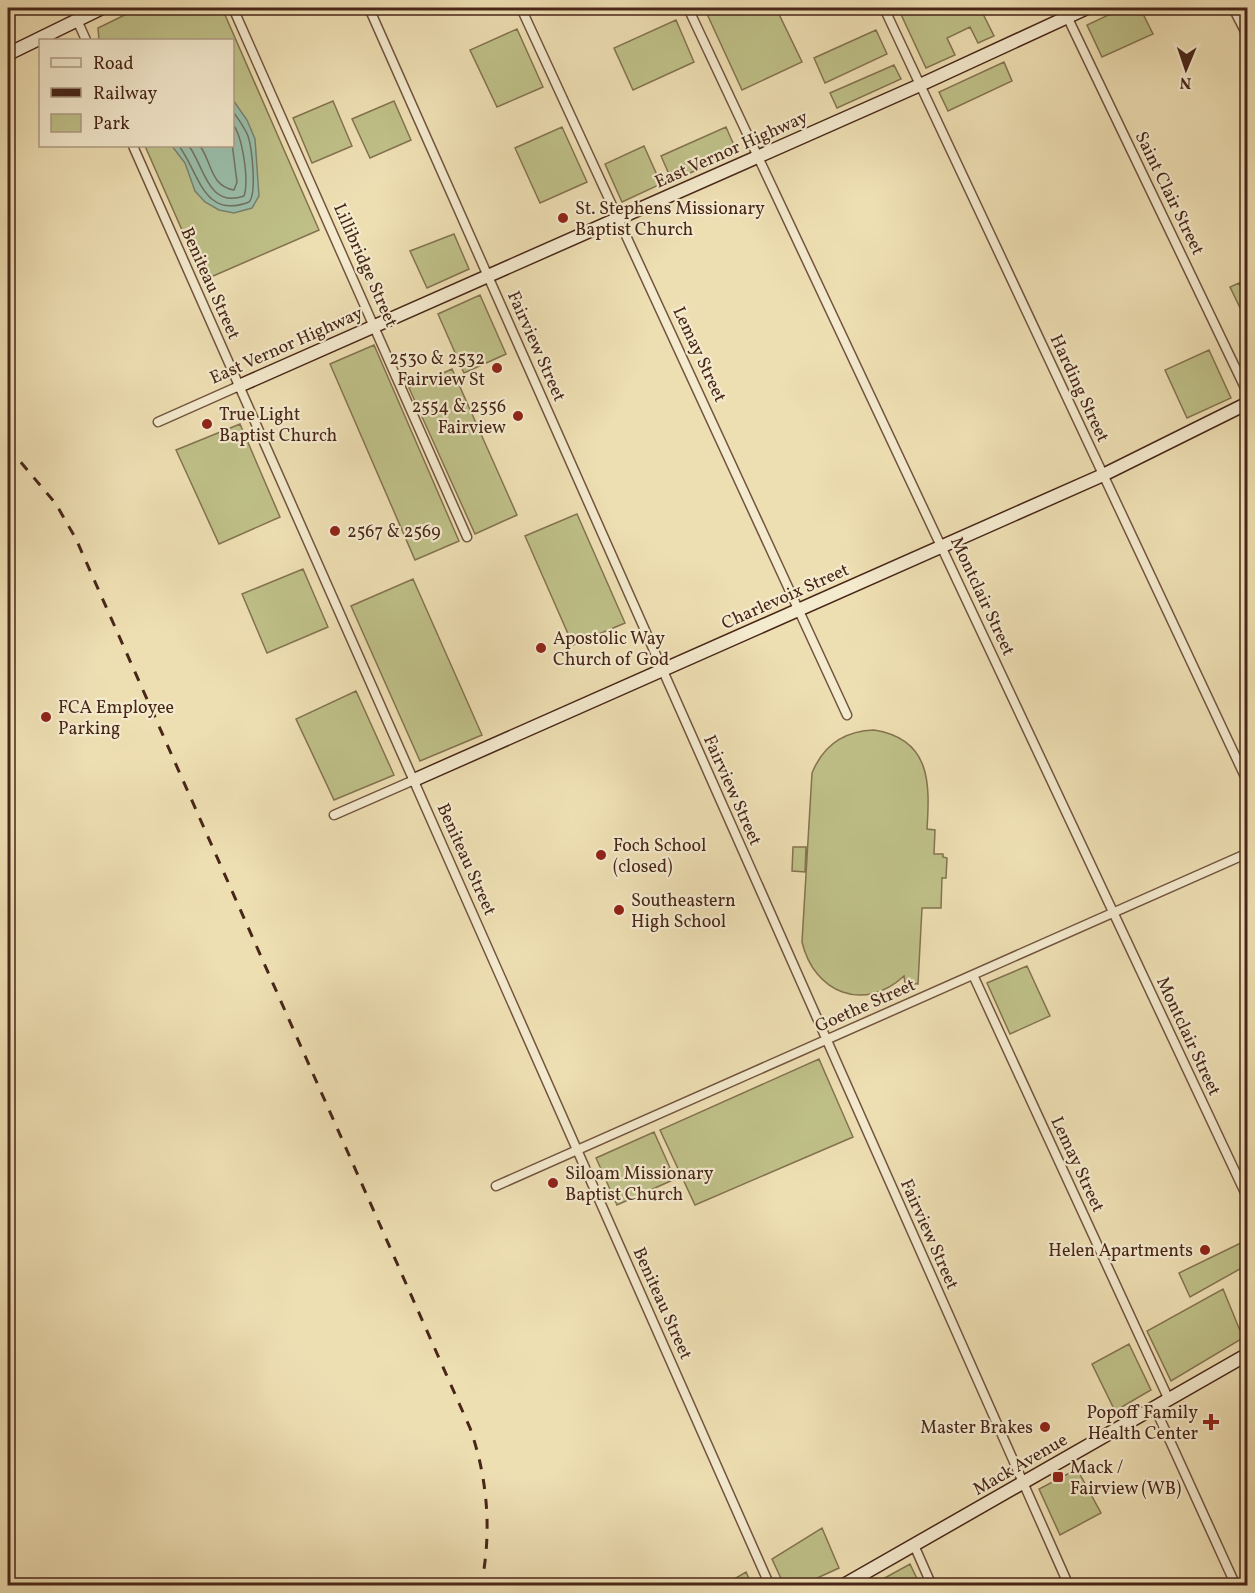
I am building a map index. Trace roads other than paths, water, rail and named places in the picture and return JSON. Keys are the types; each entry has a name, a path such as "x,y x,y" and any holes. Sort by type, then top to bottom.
{"street":[{"path":"8,54 101,8"},
{"name":"Lillibridge Street","path":"233,8 467,537"},
{"name":"Fairview Street","path":"369,8 1069,1586"},
{"name":"Lemay Street","path":"521,8 847,715"},
{"name":"Montclair Street","path":"688,8 1248,1199"},
{"name":"Harding Street","path":"884,8 1248,783"},
{"name":"East Vernor Highway","path":"158,422 920,85 1065,12 1087,8"},
{"path":"1233,8 1248,37"},
{"name":"Saint Clair Street","path":"1065,12 1248,393"},
{"path":"77,20 86,39"},
{"name":"Beniteau Street","path":"133,147 770,1586"},
{"name":"Charlevoix Street","path":"334,815 1103,475 1248,403"},
{"name":"Goethe Street","path":"496,1186 1248,853"},
{"name":"Lemay Street","path":"973,975 1169,1400"},
{"name":"Mack Avenue","path":"842,1586 1248,1354"},
{"path":"1155,1408 1236,1586"},
{"path":"914,1545 932,1586"}],"water":[{"path":"234,101 247,120 255,139 259,196 252,208 234,213 219,210 205,202 195,191 185,163 173,147 234,147"}],"railway":[{"path":"8,447 56,504 76,539 470,1428 481,1467 486,1506 486,1546 481,1586"}],"place":[{"name":"St. Stephens Missionary Baptist Church","path":"563,218"},
{"name":"2530 & 2532 Fairview St","path":"497,368"},
{"name":"2554 & 2556 Fairview","path":"518,416"},
{"name":"True Light Baptist Church","path":"207,424"},
{"name":"2567 & 2569","path":"335,531"},
{"name":"Apostolic Way Church of God","path":"541,648"},
{"name":"FCA Employee Parking","path":"46,717"},
{"name":"Foch School (closed)","path":"601,855"},
{"name":"Southeastern High School","path":"619,910"},
{"name":"Siloam Missionary Baptist Church","path":"553,1183"},
{"name":"Helen Apartments","path":"1205,1250"},
{"name":"Popoff Family Health Center","path":"1211,1422"},
{"name":"Master Brakes","path":"1045,1427"},
{"name":"Mack / Fairview (WB)","path":"1058,1477"}]}
